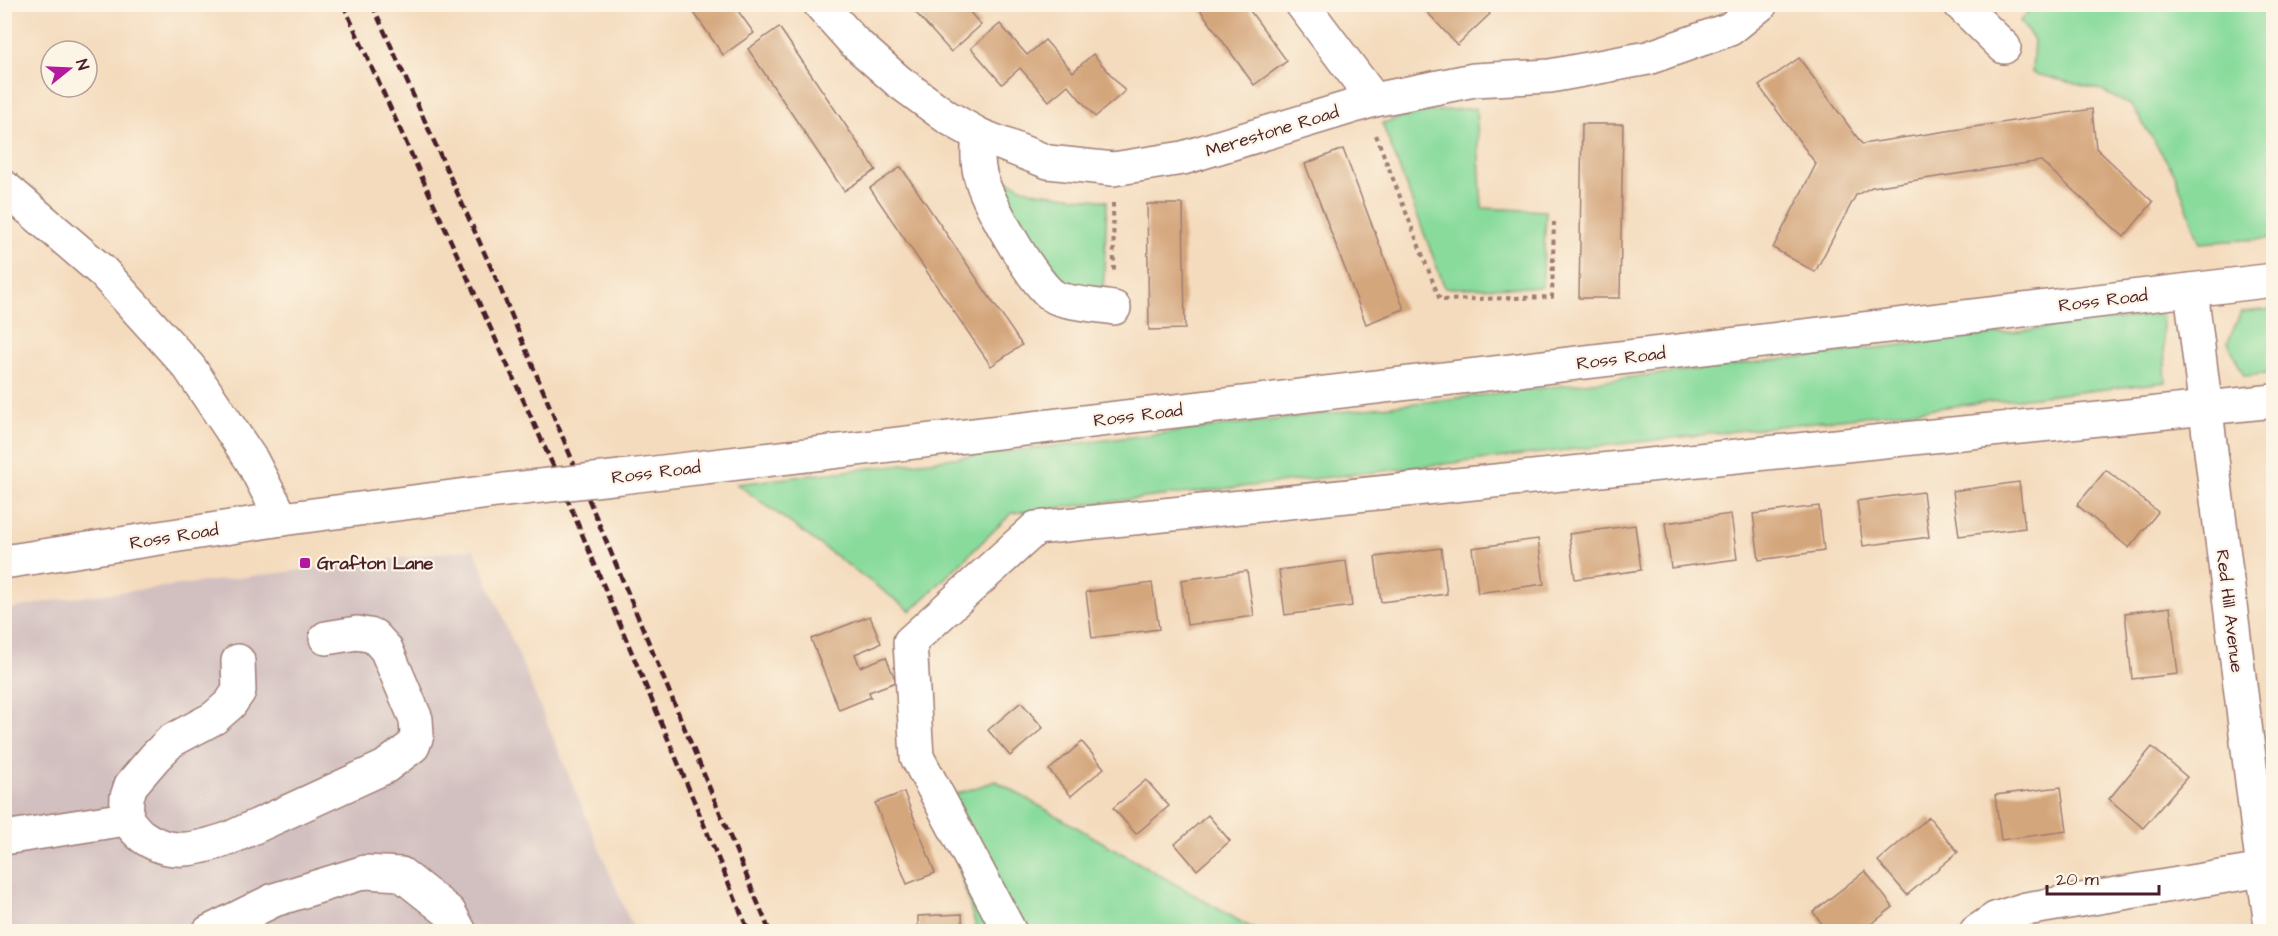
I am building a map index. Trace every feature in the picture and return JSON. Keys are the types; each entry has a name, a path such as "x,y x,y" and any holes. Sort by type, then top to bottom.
{"main road":[{"name":"Merestone Road","path":"820,4 853,41 898,81 947,117 978,135 1048,162 1113,169 1183,158 1374,100 1474,80 1550,76 1648,58 1730,29 1761,4"},
{"path":"1302,4 1374,100"},
{"path":"1960,4 2004,47"},
{"path":"978,135 977,155 981,180 994,211 1032,273 1054,297 1114,308"},
{"path":"4,187 103,272 189,367 252,461 282,519"},
{"name":"Ross Road","path":"4,562 282,519 505,490 2274,280"},
{"name":"Red Hill Avenue","path":"2191,290 2272,932"},
{"path":"1010,932 917,757 910,642 1036,528 2274,400"},
{"path":"238,662 238,691 230,704 214,718 171,741 131,785 127,797 126,819 141,836 167,847 188,850 204,847 228,839 385,767 413,746 417,735 416,719 386,649 374,636 357,633 326,638"},
{"path":"4,838 126,819"},
{"path":"1976,932 1995,919 2026,909 2263,870"},
{"path":"209,932 274,900 365,872 401,874 449,912 460,932"}],"path":[{"path":"1374,100 1371,125 1440,300 1552,297 1554,222"},
{"path":"1113,169 1114,308"}],"shaded area":[{"path":"474,549 634,931 5,932 5,610 57,600"}],"green space":[{"path":"2036,4 2273,5 2273,238 2200,243 2175,174 2132,106 2100,90 2032,73 2034,40 2020,21"},
{"path":"1476,108 1482,208 1546,211 1542,287 1445,288 1382,123 1425,112"},
{"path":"999,177 1030,191 1107,201 1103,294 1072,289 1034,259"},
{"path":"2273,309 2273,373 2244,376 2228,342 2241,312"},
{"path":"2162,314 2166,382 1012,513 911,611 737,484"},
{"path":"996,781 1257,931 977,931 940,799"}],"building":[{"path":"688,4 733,4 754,33 723,55"},
{"path":"908,4 963,4 981,25 951,52"},
{"path":"1196,4 1245,4 1287,61 1254,85"},
{"path":"1420,4 1481,4 1490,14 1457,45"},
{"path":"1000,24 1027,55 1045,40 1073,72 1093,54 1125,91 1095,117 1068,85 1049,101 1020,68 1002,84 971,48"},
{"path":"779,27 876,170 844,191 748,49"},
{"path":"1799,58 1862,144 2092,109 2096,148 2153,202 2124,237 2041,161 1872,187 1856,195 1815,272 1773,248 1816,164 1759,86"},
{"path":"1582,124 1623,124 1620,298 1579,298"},
{"path":"1343,149 1404,309 1366,324 1305,164"},
{"path":"901,167 1022,345 991,366 870,188"},
{"path":"1147,204 1183,204 1185,329 1149,330"},
{"path":"2106,470 2158,512 2129,548 2077,505"},
{"path":"2019,482 2025,528 1959,536 1953,491"},
{"path":"1923,492 1929,537 1863,546 1857,501"},
{"path":"1819,506 1824,551 1759,560 1753,514"},
{"path":"1731,514 1737,559 1671,568 1665,523"},
{"path":"1635,525 1641,570 1575,579 1569,534"},
{"path":"1538,539 1544,584 1478,593 1472,548"},
{"path":"1441,548 1447,594 1381,602 1375,557"},
{"path":"1346,561 1352,606 1285,615 1279,570"},
{"path":"1247,571 1254,616 1187,625 1181,580"},
{"path":"1152,583 1159,629 1092,638 1086,592"},
{"path":"2170,607 2178,674 2132,679 2125,613"},
{"path":"870,616 881,643 855,654 860,667 886,657 896,682 869,692 871,697 839,710 811,639"},
{"path":"1021,702 1043,728 1010,756 988,730"},
{"path":"1082,742 1104,768 1071,796 1049,770"},
{"path":"2152,747 2187,777 2143,828 2109,799"},
{"path":"1146,780 1169,806 1136,834 1113,808"},
{"path":"2061,787 2067,831 2001,840 1995,795"},
{"path":"904,792 935,873 907,884 875,803"},
{"path":"1208,815 1230,841 1197,870 1175,844"},
{"path":"1929,817 1958,852 1907,895 1878,861"},
{"path":"1865,871 1893,907 1861,932 1828,932 1813,912"},
{"path":"962,914 963,932 918,932 918,916"}],"railway":[{"path":"343,4 556,472 749,932"},
{"path":"372,4 498,283 770,932"}],"place":[{"name":"Grafton Lane","path":"305,563"}]}
